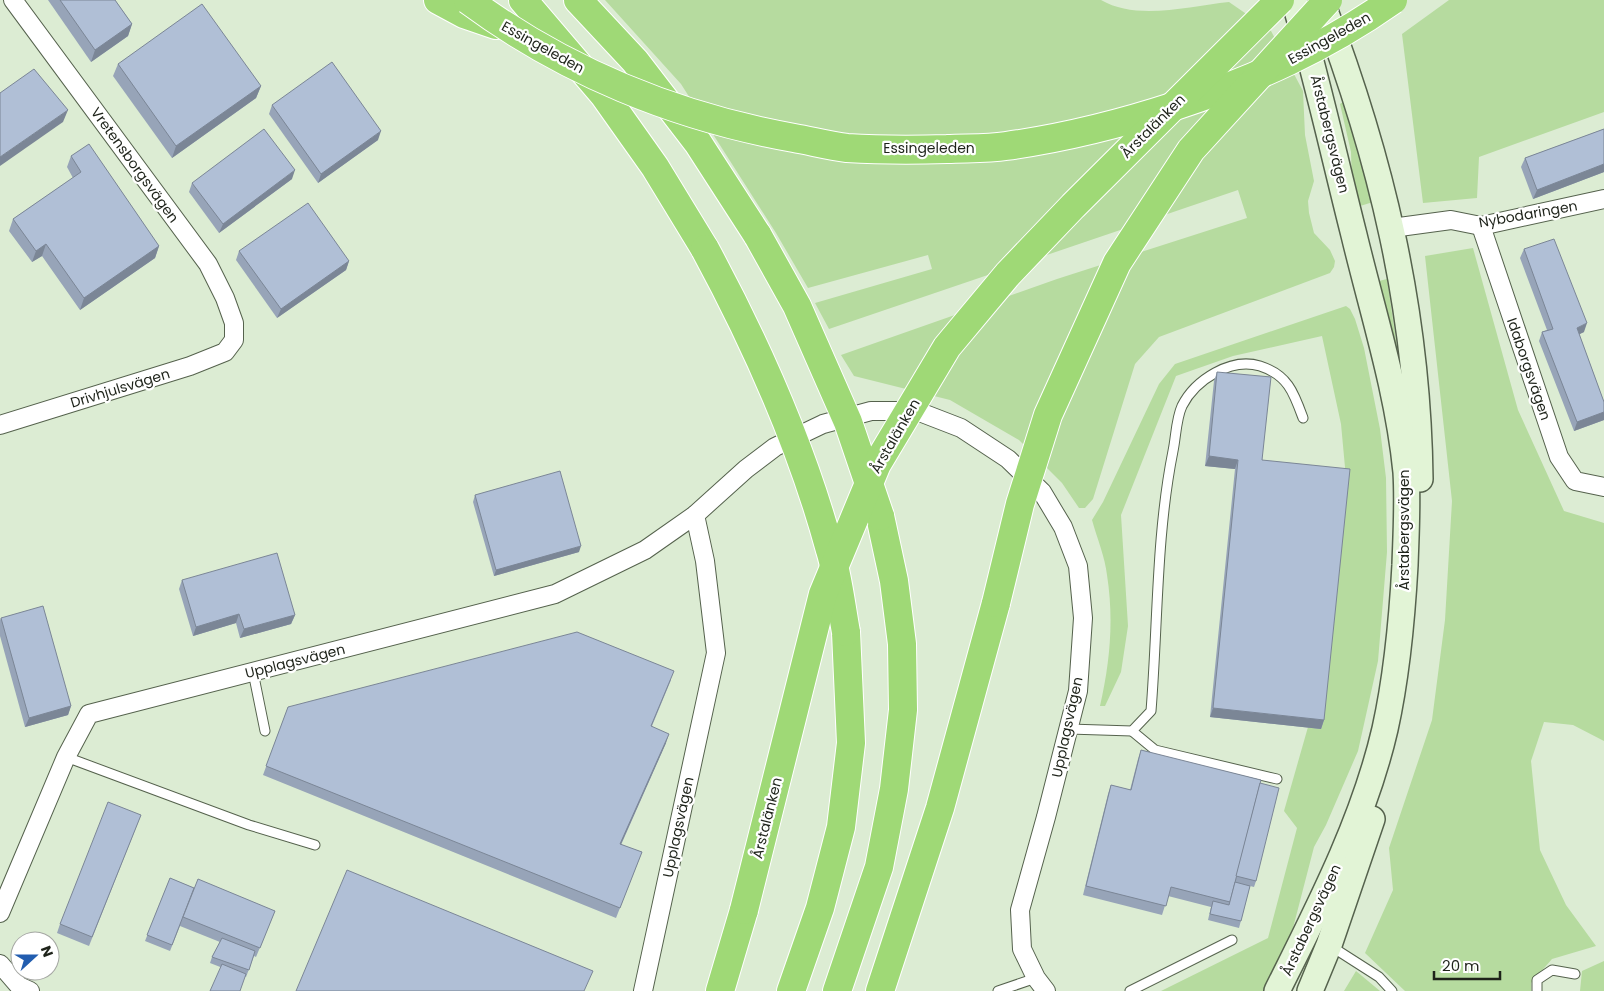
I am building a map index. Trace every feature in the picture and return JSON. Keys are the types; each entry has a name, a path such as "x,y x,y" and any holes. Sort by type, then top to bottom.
{"highway":[{"path":"438,0 464,14 506,28"},
{"name":"Essingeleden","path":"468,0 506,28 562,61 622,88 691,114 753,131 847,148 925,150 1005,147 1124,122 1210,94 1303,56 1364,20 1393,0"},
{"path":"523,0 604,95 654,167 705,249 752,338 778,396 807,474 831,552 846,632 852,743 841,827 820,908 791,991"},
{"path":"578,0 635,61 698,143 758,236 797,306 840,404 880,516 896,590 902,644 903,710 894,789 879,867 837,991"},
{"name":"Årstalänken","path":"720,991 744,910 823,594 876,464 947,347 1008,274 1073,206 1280,0"},
{"path":"880,991 940,808 996,603 1020,504 1048,415 1117,263 1191,150 1328,0"}],"street":[{"name":"Vretensborgsvägen","path":"13,0 208,264 225,298 234,323 234,340"},
{"name":"Årstabergsvägen","path":"1277,991 1356,820 1384,730 1396,669 1403,603 1407,531 1406,473 1386,358 1354,235 1318,82 1294,0"},
{"name":"Årstabergsvägen","path":"1310,991 1329,945 1380,792 1398,718 1416,608 1421,546 1418,394 1400,263 1370,141 1348,72 1321,0"},
{"name":"Nybodaringen","path":"1392,228 1451,220 1481,226 1604,199"},
{"name":"Idaborgsvägen","path":"1481,226 1559,457 1575,481 1604,487"},
{"path":"1354,235 1392,228"},
{"name":"Drivhjulsvägen","path":"0,425 190,366 225,352 234,340"},
{"name":"Upplagsvägen","path":"0,912 66,757 89,714 555,594 645,550 695,515 746,469 775,447 823,424 871,411 917,411 961,428 1008,458 1042,492 1063,527 1078,566 1083,618 1078,691 1020,910 1022,949 1041,984"},
{"name":"Upplagsvägen","path":"643,991 716,653 705,561 695,515"},
{"path":"0,964 18,986 30,991"}],"lane":[{"path":"1132,731 1151,710 1164,497 1182,407 1203,380 1229,366 1256,365 1276,371 1294,392 1303,418"},
{"path":"253,672 265,731"},
{"path":"1068,729 1132,731 1155,750 1277,779"},
{"path":"66,757 249,825 315,845"},
{"path":"1130,991 1232,940"},
{"path":"1329,945 1379,977 1392,991"},
{"path":"1537,991 1537,980 1552,970 1575,974"},
{"name":"Upplagsvägen","path":"998,991 1041,984"}],"green space":[{"path":"605,0 1101,0 1131,10 1147,11 1180,9 1229,2 1271,31 1303,91 1305,135 1314,181 1308,201 1309,213 1314,233 1330,250 1335,261 1334,267 1330,273 1159,337 1135,364 1093,499 1085,508 1079,508 1062,483 1019,440 950,400 854,376 841,355 1057,279 1247,218 1238,190 829,329 815,303 932,269 928,255 808,288 776,233 681,84"},
{"path":"1449,0 1604,0 1604,112 1479,157 1477,198 1423,203 1402,34"},
{"path":"1344,101 1373,202 1357,207 1352,185 1351,152 1340,104"},
{"path":"1473,248 1518,410 1564,511 1604,523 1604,741 1573,725 1544,722 1531,761 1540,850 1566,905 1596,946 1552,959 1531,983 1531,991 1405,991 1365,953 1393,890 1389,848 1432,720 1445,620 1452,501 1425,256"},
{"path":"1387,279 1400,368 1375,282"},
{"path":"1346,306 1350,309 1355,319 1364,348 1380,429 1386,478 1387,552 1378,661 1358,751 1326,825 1314,847 1293,928 1265,991 1161,991 1268,938 1297,828 1284,811 1308,727 1321,728 1346,478 1341,424 1322,336 1233,356 1176,376 1121,515 1128,626 1121,672 1105,706 1100,706 1110,641 1109,592 1105,561 1092,520 1103,502 1159,384 1175,364"},
{"path":"1604,961 1604,991 1580,991 1582,971"},
{"path":"1356,971 1380,991 1344,991"}],"building":[{"path":"60,0 115,0 132,24 95,50"},
{"path":"202,4 261,86 176,146 118,64"},
{"path":"332,62 381,131 321,174 272,105"},
{"path":"34,69 68,110 0,157 0,93"},
{"path":"264,129 295,170 223,224 192,183"},
{"path":"1604,129 1604,164 1537,190 1525,158"},
{"path":"89,144 159,246 84,298 46,244 36,251 13,219 81,172 71,156"},
{"path":"308,203 349,261 281,309 239,251"},
{"path":"1554,239 1587,323 1577,328 1604,402 1604,412 1577,422 1542,332 1553,329 1524,249"},
{"path":"1217,372 1271,377 1262,460 1350,469 1324,720 1213,708 1238,460 1209,456"},
{"path":"560,471 581,546 496,570 475,495"},
{"path":"277,553 295,615 244,629 239,614 196,627 182,580"},
{"path":"43,606 71,706 29,718 1,618"},
{"path":"577,632 674,671 651,726 669,734 620,844 642,852 620,908 266,766 288,707"},
{"path":"1141,750 1261,780 1230,902 1171,887 1166,906 1086,886 1111,785 1131,790"},
{"path":"1260,783 1279,788 1256,881 1236,876"},
{"path":"108,802 141,815 92,937 60,924"},
{"path":"347,870 593,971 584,991 296,991"},
{"path":"170,878 194,888 172,945 147,935"},
{"path":"198,879 275,911 260,948 183,917"},
{"path":"1235,882 1250,886 1241,921 1210,914 1213,901 1229,905"},
{"path":"222,938 255,951 249,970 212,957"},
{"path":"222,964 246,974 240,991 210,991"}]}
